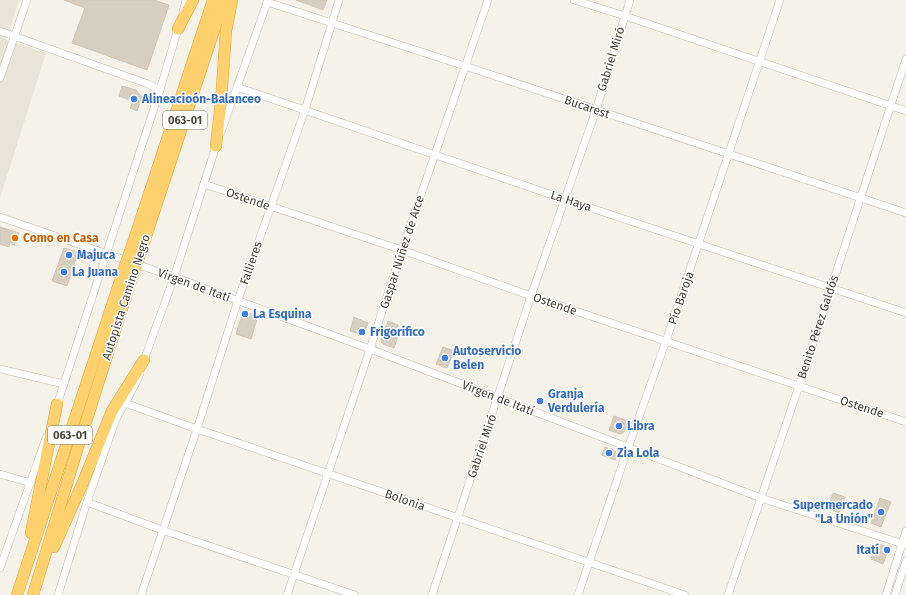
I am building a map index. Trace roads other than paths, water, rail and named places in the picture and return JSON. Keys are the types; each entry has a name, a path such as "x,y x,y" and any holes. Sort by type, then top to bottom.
{"highway":[{"path":"178,29 193,0"},
{"name":"Autopista Camino Negro","path":"140,238 213,0"},
{"name":"Autopista Camino Negro","path":"17,595 126,278 224,0"},
{"path":"216,146 226,31 232,0"},
{"name":"Autopista Camino Negro","path":"35,591 126,278"},
{"path":"35,591 81,487 112,411 144,360"},
{"path":"21,582 57,404"}],"street":[{"path":"0,78 27,0"},
{"path":"0,568 31,483 107,254 160,90 186,0"},
{"name":"Fallieres","path":"141,595 197,429 238,300 305,110 339,0"},
{"name":"Gaspar Núñez de Arce","path":"287,595 434,154 488,0"},
{"name":"Gabriel Miró","path":"432,595 531,296 596,110 630,0"},
{"name":"Pío Baroja","path":"578,595 666,341 780,0"},
{"path":"58,595 115,422 135,387 174,277 216,146 267,1"},
{"name":"Bucarest","path":"267,1 906,213"},
{"path":"578,1 906,111"},
{"path":"0,31 148,84 160,90"},
{"name":"Benito Pérez Galdós","path":"728,595 799,386 906,59"},
{"name":"La Haya","path":"237,87 564,199 906,313"},
{"name":"Ostende","path":"204,184 906,422"},
{"name":"Virgen de Itatí","path":"0,217 238,300 761,498 904,544"},
{"path":"0,369 64,384"},
{"name":"Bolonia","path":"125,403 328,474 685,595"},
{"path":"0,474 31,483"},
{"path":"88,502 162,530 355,595"},
{"path":"886,595 904,544 906,531"},
{"path":"895,595 906,561"}],"place":[{"name":"Alineacioón-Balanceo","path":"134,99"},
{"name":"Como en Casa","path":"15,238"},
{"name":"Majuca","path":"69,255"},
{"name":"La Juana","path":"64,272"},
{"name":"La Esquina","path":"245,314"},
{"name":"Frigorifico","path":"362,332"},
{"name":"Autoservicio Belen","path":"445,358"},
{"name":"Granja Verdulería","path":"540,401"},
{"name":"Libra","path":"619,426"},
{"name":"Zia Lola","path":"609,453"},
{"name":"Supermercado \"La Unión\"","path":"881,512"},
{"name":"Itatí","path":"887,550"}]}
